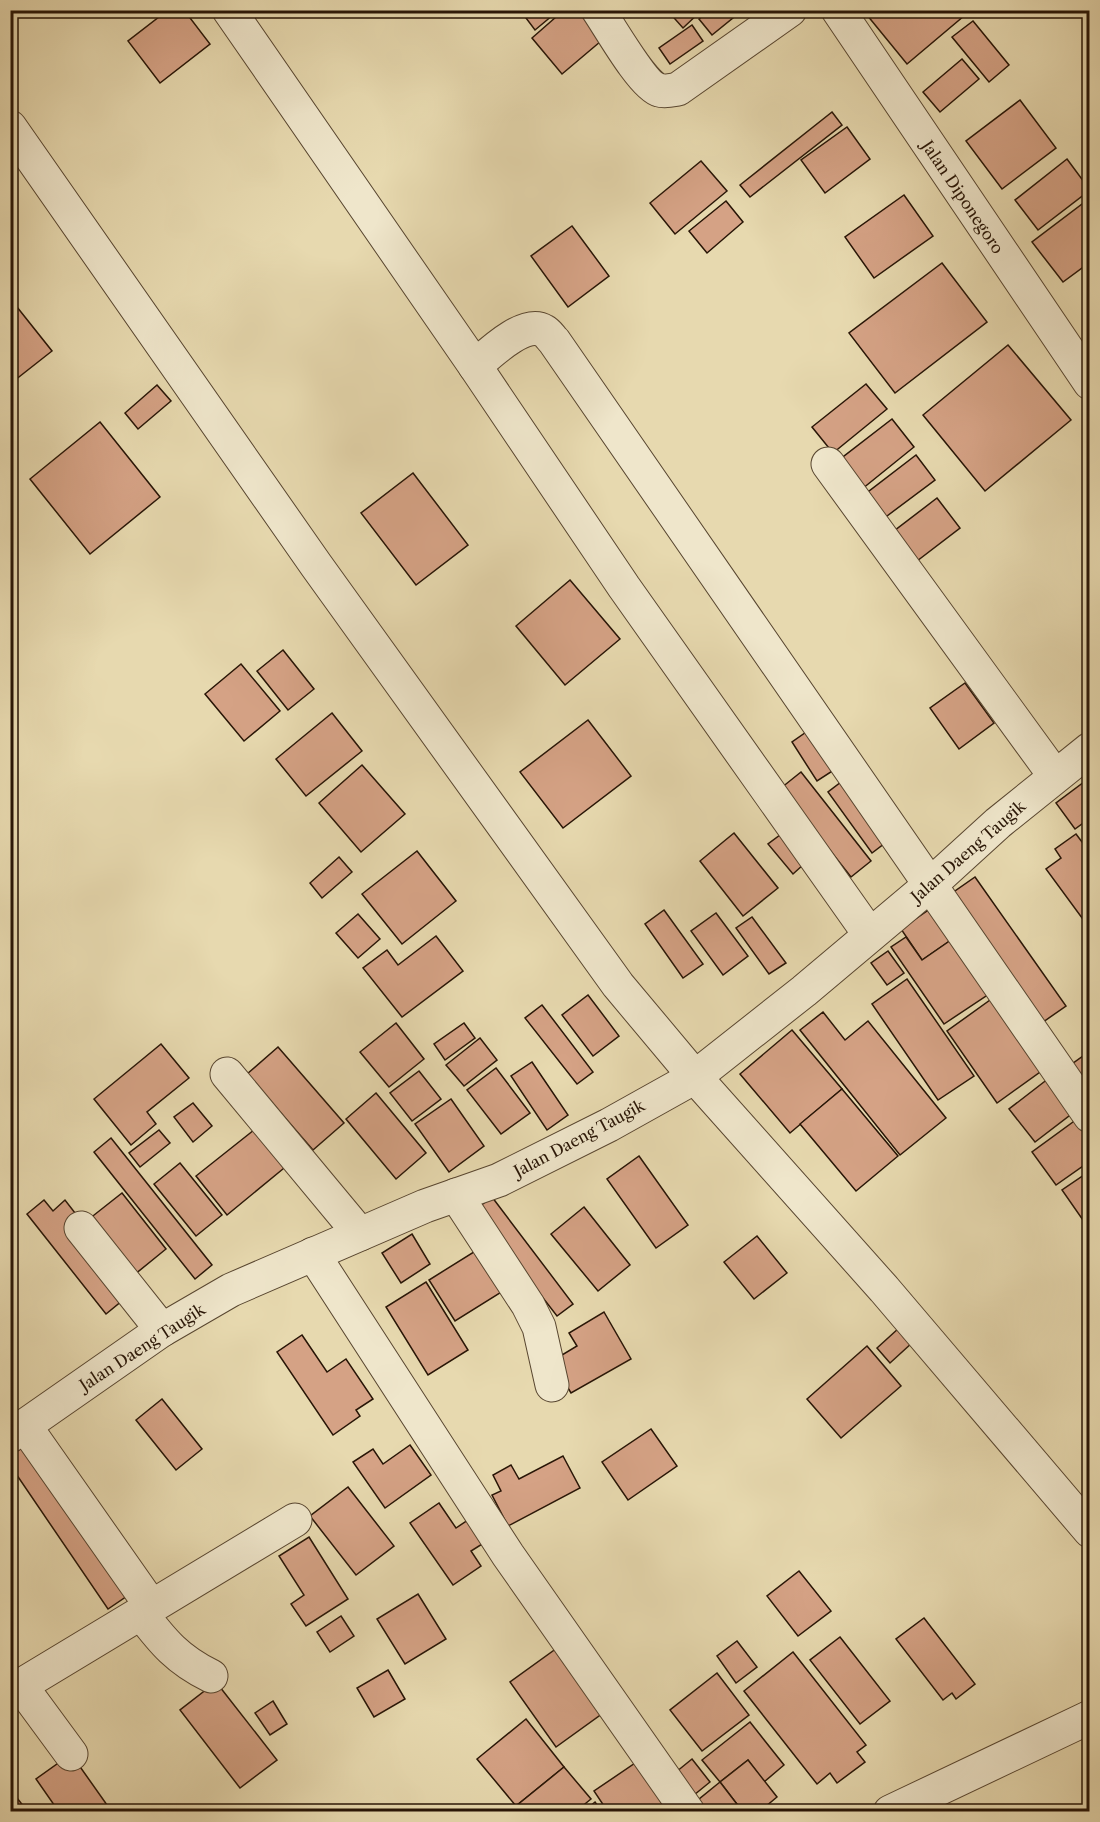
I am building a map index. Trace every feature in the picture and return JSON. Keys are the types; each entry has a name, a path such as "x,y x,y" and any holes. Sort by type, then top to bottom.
{"street":[{"path":"229,10 475,366 624,587 870,935"},
{"path":"598,10 644,77 656,90 662,91 678,89 790,10"},
{"name":"Jalan Diponegoro","path":"838,10 1089,383"},
{"path":"10,127 394,674 618,985 695,1077 885,1290 1089,1531"},
{"path":"475,366 504,342 532,328 544,330 554,341 1089,1116"},
{"path":"828,464 1055,776"},
{"name":"Jalan Daeng Taugik","path":"18,1431 162,1330 231,1290 360,1234 509,1175 609,1125 695,1077 787,1005 930,885 998,823 1089,749"},
{"path":"227,1074 360,1234"},
{"path":"456,1195 528,1305 539,1327 552,1385"},
{"path":"81,1228 162,1330"},
{"path":"313,1254 508,1555 688,1812"},
{"path":"18,1431 146,1610 166,1646 187,1665 211,1676"},
{"path":"71,1754 16,1689 295,1520"},
{"path":"890,1812 1089,1717"}],"building":[{"path":"168,10 184,10 210,44 160,83 128,41"},
{"path":"520,10 559,10 535,30"},
{"path":"564,10 586,10 607,36 562,74 532,38"},
{"path":"667,10 702,10 683,28"},
{"path":"710,10 737,10 739,13 712,35 699,19"},
{"path":"872,10 971,10 907,64 867,15"},
{"path":"973,21 1009,65 989,82 952,37"},
{"path":"692,25 703,41 670,64 659,48"},
{"path":"962,59 979,79 940,112 923,92"},
{"path":"1020,100 1056,148 1002,189 966,141"},
{"path":"832,112 842,125 750,197 740,185"},
{"path":"847,127 870,159 825,193 801,160"},
{"path":"1067,159 1090,190 1038,230 1015,200"},
{"path":"701,161 727,191 675,234 650,203"},
{"path":"904,195 933,236 874,278 845,237"},
{"path":"1090,198 1090,262 1063,282 1032,242"},
{"path":"726,201 743,222 707,253 689,231"},
{"path":"572,226 609,276 568,307 531,256"},
{"path":"942,263 987,322 895,393 849,333"},
{"path":"17,307 52,351 10,384 10,312"},
{"path":"1008,345 1071,420 985,491 923,415"},
{"path":"866,384 887,409 833,453 812,427"},
{"path":"157,385 171,401 138,429 125,413"},
{"path":"892,419 914,447 862,489 839,460"},
{"path":"100,422 160,497 90,554 30,479"},
{"path":"916,455 935,480 883,519 864,495"},
{"path":"413,473 468,545 416,585 361,513"},
{"path":"937,498 960,528 917,561 894,531"},
{"path":"570,580 620,639 565,685 516,626"},
{"path":"283,650 314,689 288,710 257,671"},
{"path":"241,664 280,711 244,741 205,694"},
{"path":"965,683 994,723 959,749 930,708"},
{"path":"332,713 362,751 306,796 276,759"},
{"path":"588,720 631,776 563,828 520,772"},
{"path":"812,728 837,768 817,781 792,742"},
{"path":"362,765 405,814 361,852 319,803"},
{"path":"801,772 871,861 851,877 781,788"},
{"path":"845,779 889,840 872,853 828,792"},
{"path":"1084,782 1090,789 1090,818 1075,829 1056,803"},
{"path":"734,833 778,888 743,916 700,861"},
{"path":"1076,834 1082,842 1090,837 1090,919 1085,922 1046,869 1061,858 1055,849"},
{"path":"780,835 804,864 793,874 768,844"},
{"path":"417,851 456,901 402,944 362,894"},
{"path":"339,857 352,872 322,898 310,883"},
{"path":"975,877 1066,1006 1036,1027 945,898"},
{"path":"930,909 951,940 922,960 901,929"},
{"path":"664,910 703,964 683,978 645,924"},
{"path":"716,913 748,956 723,975 691,931"},
{"path":"358,914 380,939 358,958 336,933"},
{"path":"752,917 786,963 769,974 736,928"},
{"path":"436,936 463,971 402,1017 363,968 387,950 398,965"},
{"path":"906,937 922,960 951,940 989,994 944,1024 891,947"},
{"path":"888,951 904,973 887,985 871,963"},
{"path":"907,979 974,1076 938,1100 872,1004"},
{"path":"588,995 619,1036 593,1056 562,1015"},
{"path":"997,995 1047,1067 997,1103 947,1031"},
{"path":"542,1005 593,1072 577,1084 525,1018"},
{"path":"823,1012 845,1040 868,1021 946,1118 900,1155 800,1030"},
{"path":"396,1023 424,1059 389,1087 360,1052"},
{"path":"464,1023 475,1038 445,1060 434,1044"},
{"path":"792,1030 842,1089 790,1133 740,1074"},
{"path":"480,1038 497,1060 464,1086 446,1065"},
{"path":"161,1044 189,1078 147,1112 156,1124 131,1145 94,1099"},
{"path":"278,1047 344,1123 313,1150 247,1074"},
{"path":"1090,1051 1090,1101 1065,1069"},
{"path":"532,1062 568,1115 547,1130 511,1076"},
{"path":"496,1068 530,1113 501,1134 467,1090"},
{"path":"419,1071 441,1099 412,1121 390,1093"},
{"path":"1053,1075 1078,1109 1035,1142 1009,1109"},
{"path":"842,1089 898,1156 856,1191 800,1124"},
{"path":"376,1093 426,1153 396,1179 346,1119"},
{"path":"451,1099 484,1146 449,1172 415,1124"},
{"path":"193,1103 212,1126 193,1142 174,1117"},
{"path":"1084,1114 1090,1122 1090,1161 1056,1185 1032,1152"},
{"path":"259,1126 289,1164 227,1215 196,1176"},
{"path":"159,1130 170,1143 140,1167 129,1153"},
{"path":"111,1138 212,1265 195,1279 94,1152"},
{"path":"639,1156 688,1225 656,1248 607,1179"},
{"path":"180,1163 222,1215 196,1236 154,1184"},
{"path":"1090,1171 1090,1220 1085,1223 1062,1190"},
{"path":"122,1193 166,1249 134,1275 89,1219"},
{"path":"492,1197 573,1304 557,1316 475,1210"},
{"path":"44,1200 53,1211 65,1200 82,1222 123,1300 106,1314 27,1214"},
{"path":"584,1207 630,1265 598,1291 551,1234"},
{"path":"412,1234 430,1264 401,1283 382,1253"},
{"path":"757,1236 787,1273 754,1299 724,1262"},
{"path":"485,1245 511,1286 455,1321 429,1280"},
{"path":"426,1282 468,1350 428,1375 386,1307"},
{"path":"604,1312 631,1359 571,1393 552,1361 577,1346 569,1333"},
{"path":"899,1328 913,1342 890,1363 877,1348"},
{"path":"302,1335 327,1372 346,1359 373,1399 356,1410 360,1416 333,1435 277,1352"},
{"path":"867,1346 901,1386 841,1438 807,1399"},
{"path":"162,1399 202,1449 176,1470 136,1420"},
{"path":"651,1429 677,1466 628,1500 602,1462"},
{"path":"28,1444 130,1594 108,1609 10,1465 10,1456"},
{"path":"410,1445 431,1475 385,1508 353,1462 373,1449 383,1464"},
{"path":"563,1456 580,1488 508,1526 492,1495 501,1491 493,1475 511,1465 519,1479"},
{"path":"348,1487 394,1546 356,1575 310,1516"},
{"path":"439,1503 456,1528 471,1518 487,1541 471,1551 481,1566 453,1585 410,1523"},
{"path":"309,1537 348,1599 306,1626 291,1604 304,1595 279,1556"},
{"path":"799,1571 831,1611 798,1636 767,1596"},
{"path":"418,1594 446,1639 405,1664 377,1619"},
{"path":"341,1616 354,1636 330,1652 317,1632"},
{"path":"924,1618 975,1684 956,1699 952,1693 943,1700 896,1639"},
{"path":"840,1637 890,1701 860,1724 810,1660"},
{"path":"737,1641 757,1667 736,1683 717,1656"},
{"path":"564,1643 610,1708 556,1747 510,1682"},
{"path":"793,1652 866,1745 857,1752 865,1762 837,1783 830,1773 817,1784 744,1691"},
{"path":"388,1670 405,1699 374,1717 357,1688"},
{"path":"717,1673 749,1715 702,1751 670,1710"},
{"path":"216,1682 277,1760 240,1788 180,1710"},
{"path":"273,1701 287,1724 270,1735 255,1713"},
{"path":"526,1719 564,1767 516,1806 477,1759"},
{"path":"750,1722 784,1765 764,1782 748,1760 720,1782 702,1760"},
{"path":"71,1754 112,1812 59,1812 36,1779"},
{"path":"644,1757 681,1812 608,1812 594,1791"},
{"path":"692,1759 710,1782 694,1795 676,1772"},
{"path":"748,1760 777,1797 759,1812 743,1812 720,1782"},
{"path":"564,1767 591,1799 575,1812 520,1812 516,1806"},
{"path":"720,1782 743,1812 699,1812 693,1804"},
{"path":"10,1789 28,1812 10,1812"},
{"path":"595,1802 602,1812 583,1812"}]}
